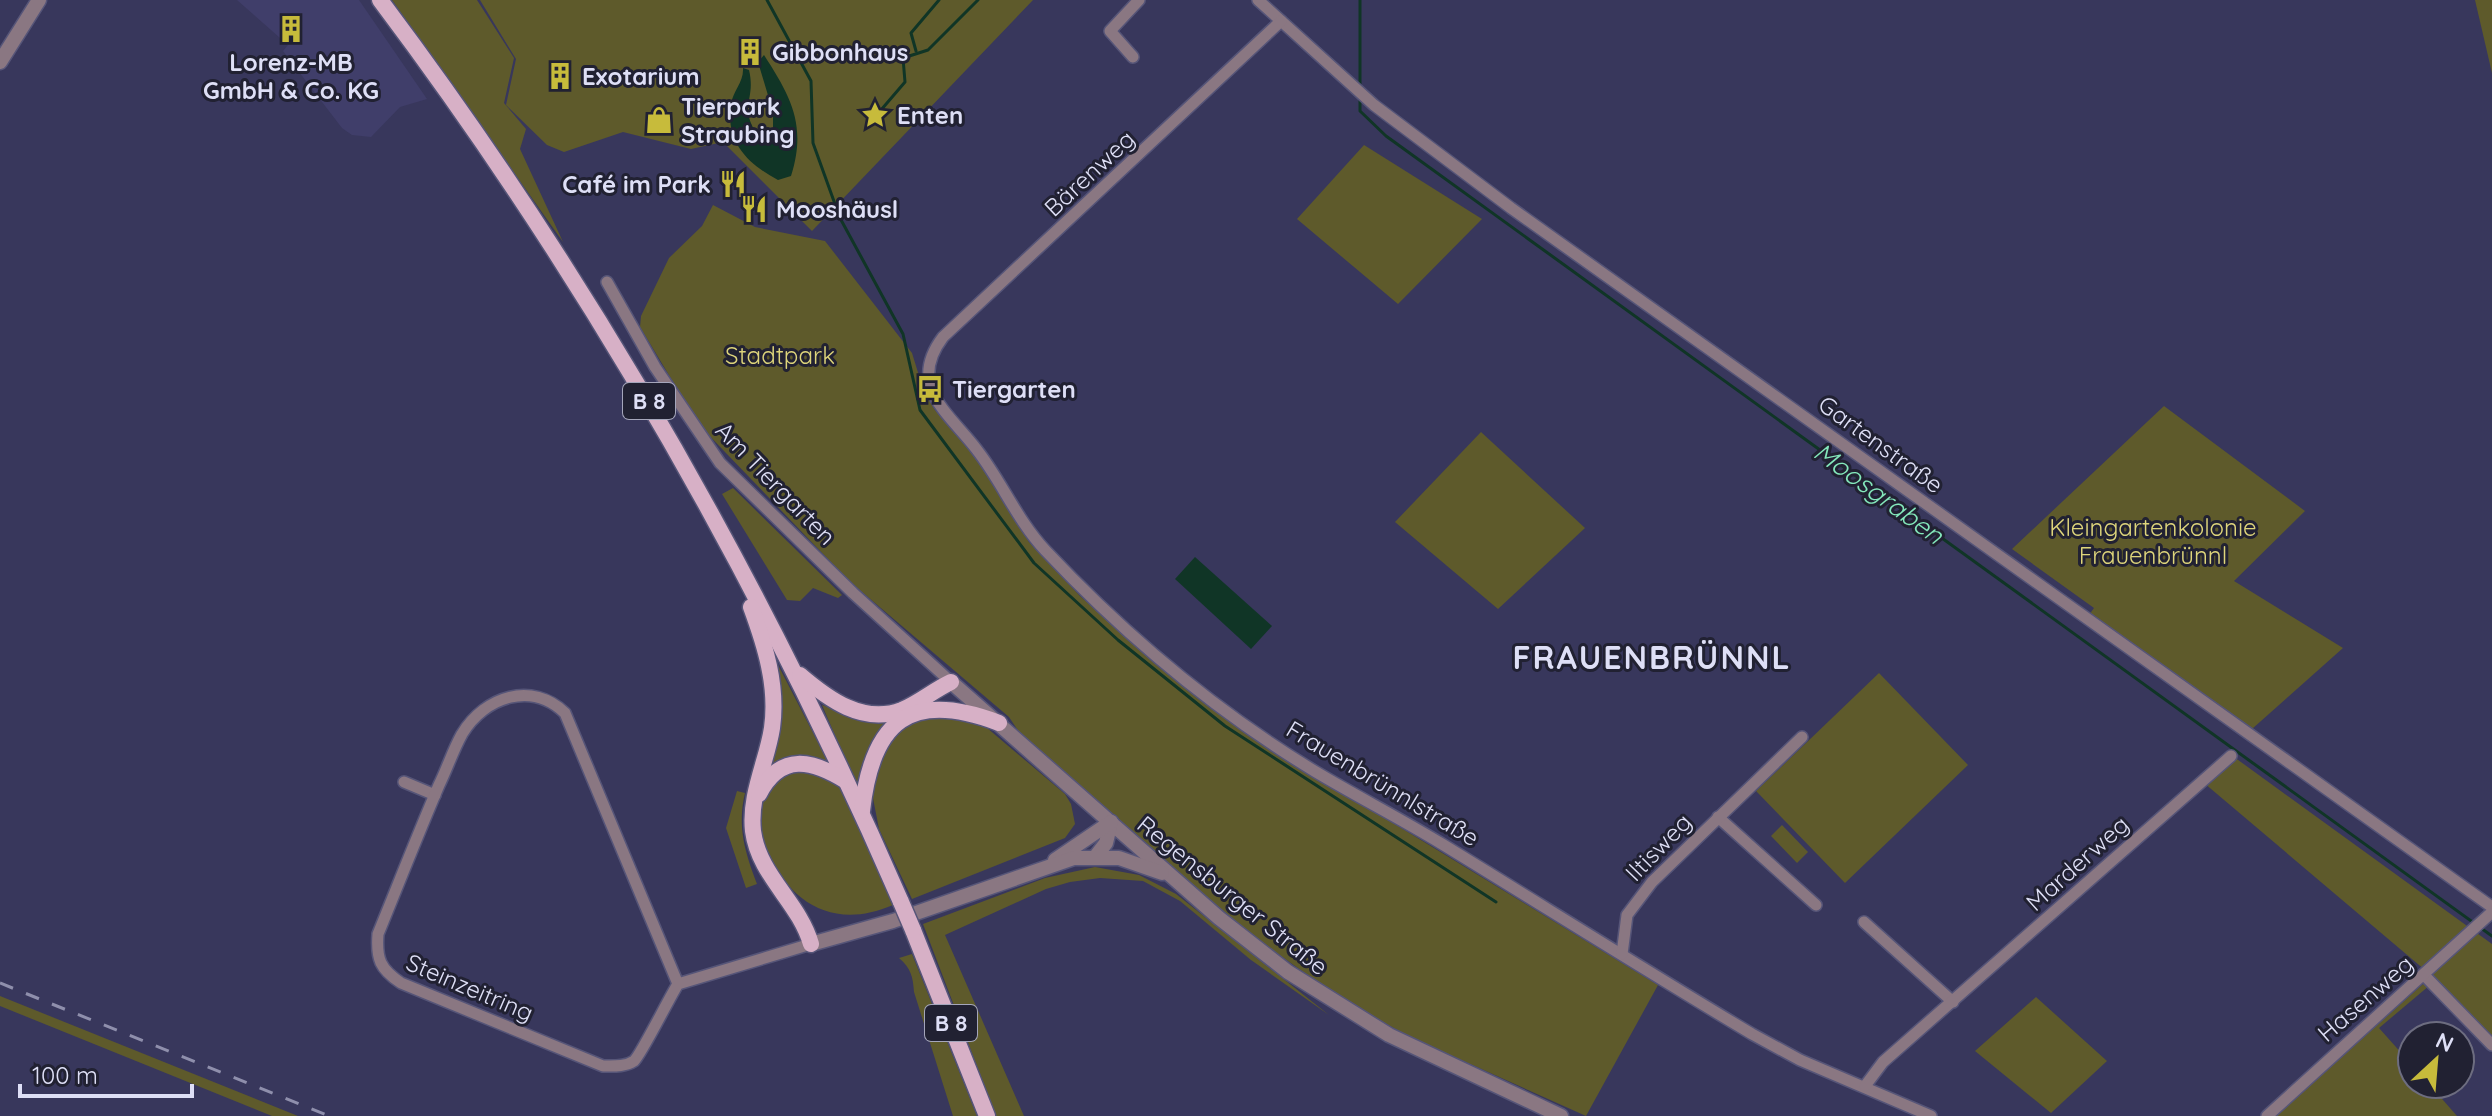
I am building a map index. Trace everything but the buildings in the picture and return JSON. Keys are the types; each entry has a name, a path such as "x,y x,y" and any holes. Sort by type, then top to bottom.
{"main road":[{"name":"B 8","path":"380,0 556,250 656,413 734,556 795,671 848,782 913,930 987,1116"},
{"path":"734,556 765,646 773,691 772,728 755,803 753,834 761,861 805,923 811,944"},
{"path":"795,671 832,701 846,708 877,713 901,710 951,682"},
{"path":"942,708 951,682"},
{"path":"862,813 871,759 886,733 918,713 942,708 999,723"},
{"path":"755,803 769,778 794,764 813,764 848,782"}],"street":[{"path":"0,62 39,0"},
{"path":"1133,57 1110,31 1139,0"},
{"name":"Gartenstraße","path":"1258,0 1365,97 1511,208 2492,910"},
{"name":"Bärenweg","path":"931,360 943,337 1281,21"},
{"name":"Am Tiergarten","path":"607,282 655,367 720,463 853,593 951,682"},
{"name":"Frauenbrünnlstraße","path":"931,360 928,383 937,402 978,450 1023,524 1064,569 1172,668 1315,771 1752,1034 1800,1060 1931,1116"},
{"name":"Regensburger Straße","path":"951,682 1262,954 1341,1008 1389,1035 1561,1116"},
{"name":"Steinzeitring","path":"524,693 555,703 565,713 678,984 632,1063 603,1066 401,983 384,972 376,956 378,934 462,734 490,707 506,697 524,693"},
{"name":"Iltisweg","path":"1622,954 1625,924 1632,906 1662,871 1802,737"},
{"name":"Marderweg","path":"1865,1086 1883,1062 2231,756"},
{"path":"404,782 435,795"},
{"name":"Iltisweg","path":"1718,817 1816,905"},
{"path":"1096,856 1106,843 1111,822"},
{"path":"1048,864 1111,822"},
{"path":"678,984 893,921 1048,864 1096,856 1138,863 1177,880"},
{"name":"Hasenweg","path":"2267,1116 2483,922 2492,910"},
{"path":"1864,922 1953,1002"},
{"path":"2424,975 2492,1045"}],"shaded area":[{"path":"237,0 359,0 427,99 400,107 371,137 352,135 342,128 283,51 288,45"},
{"path":"764,55 789,98 797,126 796,158 791,176 778,180 757,167 741,150 735,141 730,118 732,99 742,78 743,68 749,70 751,81 750,121 764,144 773,140 773,112 758,62"},
{"path":"1195,557 1272,626 1251,649 1175,579"}],"green space":[{"path":"392,0 477,0 514,58 504,103 526,129 520,149 563,242"},
{"path":"480,0 1033,0 812,231 723,142 691,149 623,132 564,152 547,145 506,105 516,59"},
{"path":"2475,0 2492,0 2492,73"},
{"path":"1364,145 1482,219 1398,304 1297,219"},
{"name":"Stadtpark","path":"713,205 755,227 825,241 912,353 924,392 935,410 972,452 1029,542 1080,596 1144,652 1313,774 1658,985 1586,1116 1412,1038 1343,1000 1247,932 1021,735 1009,717 849,581 699,425 640,327 641,316 669,258 702,226"},
{"name":"Kleingartenkolonie Frauenbrünnl","path":"2164,406 2305,511 2234,581 2343,648 2252,729 2089,615 2094,608 2012,549"},
{"path":"1481,432 1585,528 1498,609 1395,522"},
{"path":"733,488 842,595 838,598 813,588 800,601 787,600 722,494"},
{"path":"776,661 827,760 824,762 770,764"},
{"path":"1879,673 1968,765 1845,883 1756,791"},
{"path":"822,705 860,718 889,722 868,749 858,782 855,782"},
{"path":"925,717 957,717 986,727 1065,794 1071,804 1075,824 1065,838 912,899 879,829 872,793 873,774 896,732"},
{"path":"2234,757 2492,944 2492,1039 2436,980 2379,1028 2396,1047 2396,1100 2443,1100 2457,1116 2275,1116 2432,976 2204,783"},
{"path":"809,769 838,785 845,796 893,905 852,915 834,913 802,898 777,870 761,838 761,803 784,773"},
{"path":"737,791 745,793 742,817 744,839 757,884 746,888 726,828"},
{"path":"1782,825 1808,852 1797,863 1771,836"},
{"path":"1095,867 1139,875 1176,894 1329,1015 1251,960 1180,901 1143,881 1100,878 1046,889 945,935 1024,1116 996,1116 923,924 1045,878"},
{"path":"912,954 977,1116 953,1116 914,992 911,973 899,958"},
{"path":"0,996 298,1116 272,1116 0,1006"},
{"path":"2036,997 2107,1061 2051,1113 1975,1051"}],"waterway":[{"path":"767,0 811,81 813,143 840,218 903,334 920,410 1034,563 1118,640 1225,726 1496,902"},
{"path":"916,51 911,33 939,0"},
{"path":"881,110 905,82 903,58 928,50 978,0"},
{"name":"Moosgraben","path":"1360,0 1360,88"},
{"name":"Moosgraben","path":"1360,96 1360,111 1386,136 2492,936"}],"railway":[{"path":"0,983 329,1116"}],"place":[{"name":"Lorenz-MB GmbH & Co. KG","path":"291,29"},
{"name":"Gibbonhaus","path":"750,52"},
{"name":"Exotarium","path":"560,76"},
{"name":"Enten","path":"875,115"},
{"name":"Tierpark Straubing","path":"659,120"},
{"name":"Café im Park","path":"733,184"},
{"name":"Mooshäusl","path":"754,209"},
{"name":"Tiergarten","path":"930,389"}],"district":[{"name":"FRAUENBRÜNNL","path":"1652,657"}]}
